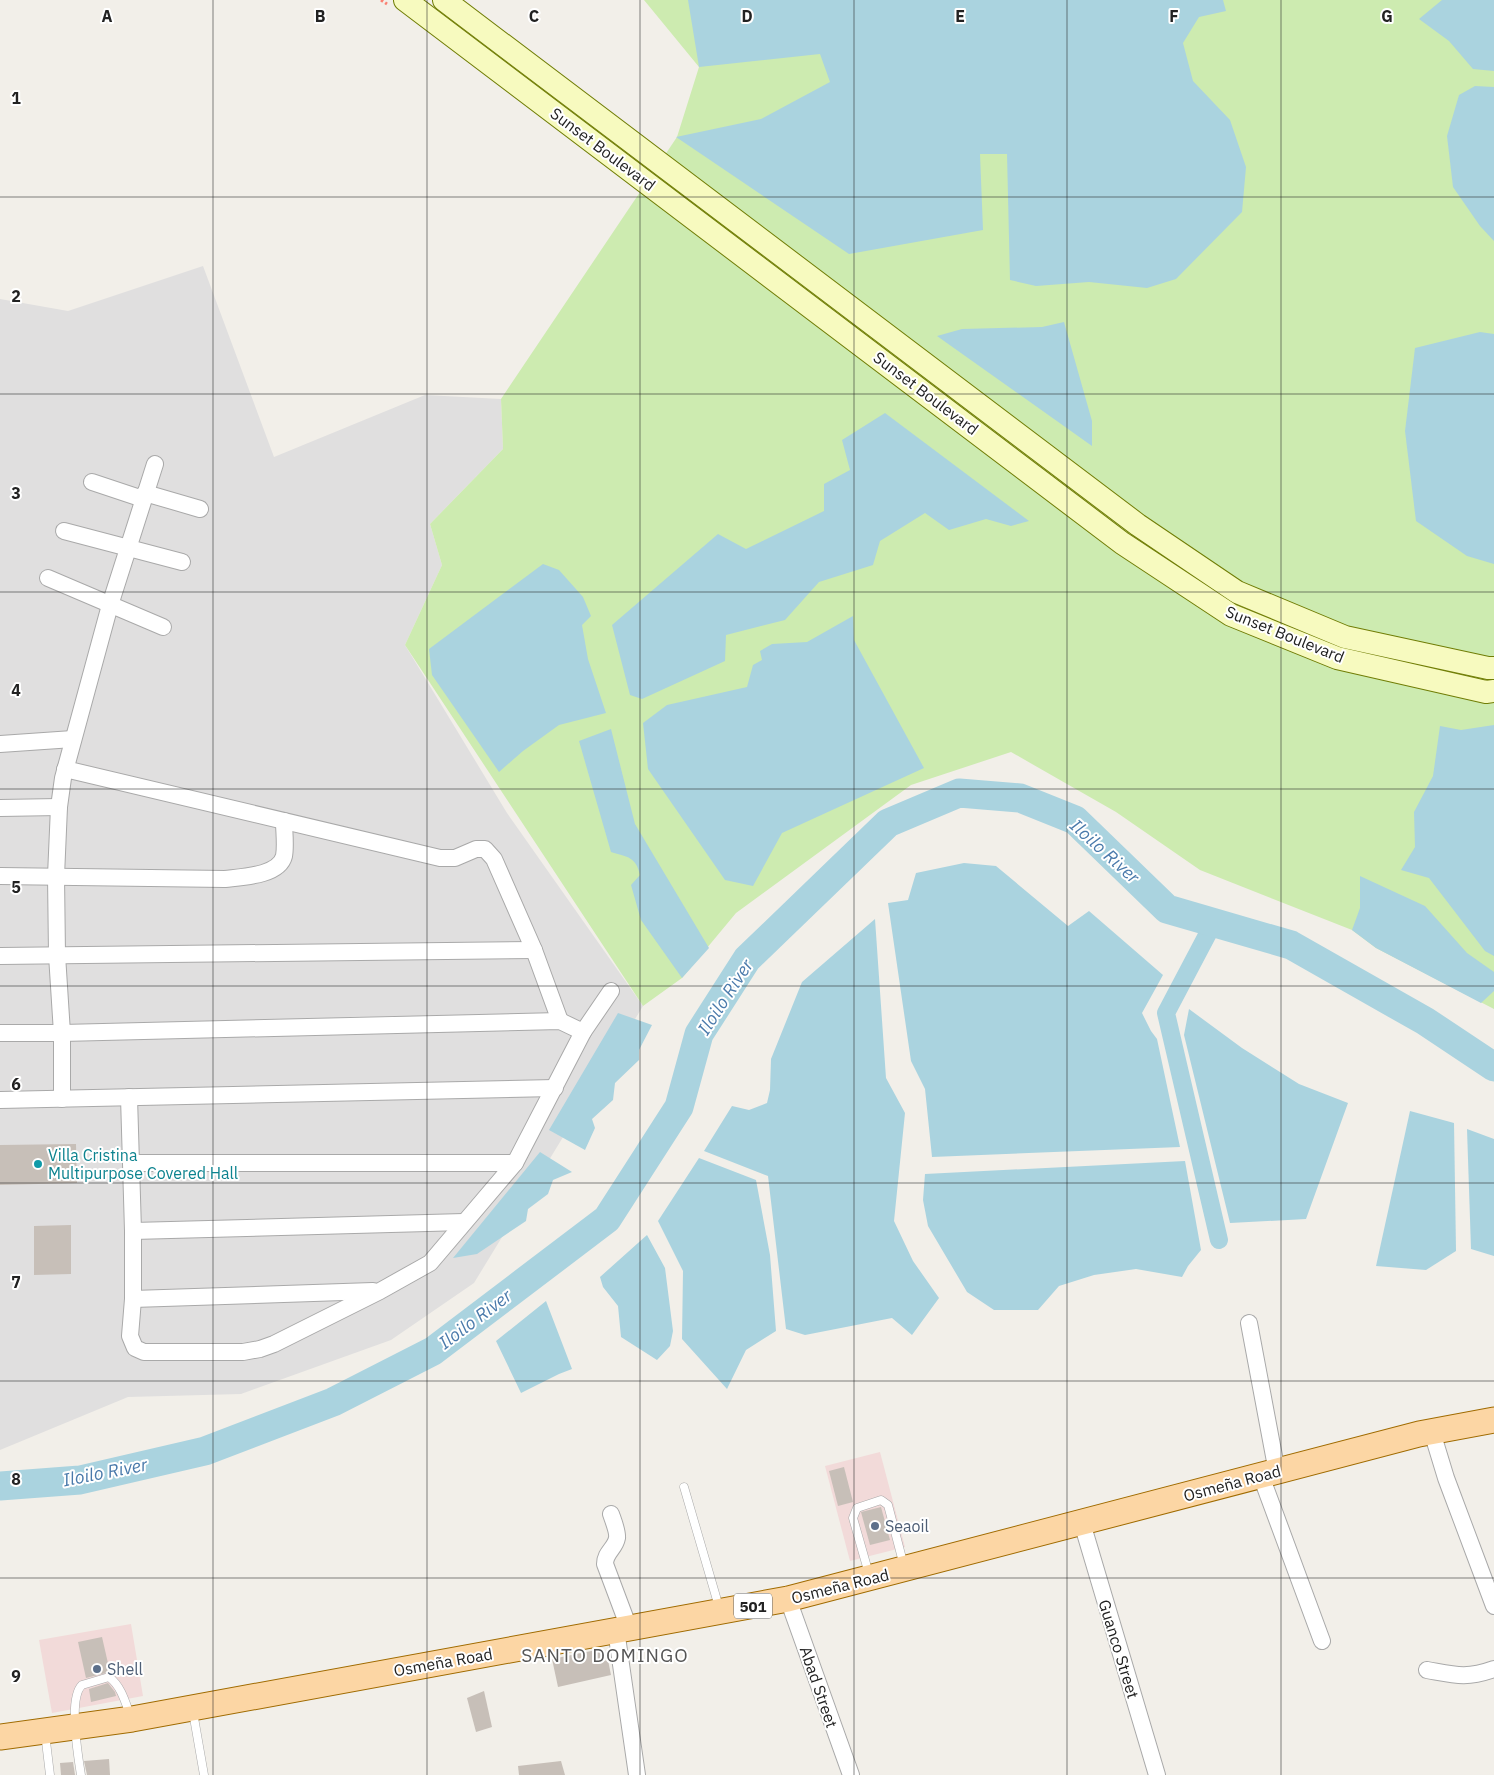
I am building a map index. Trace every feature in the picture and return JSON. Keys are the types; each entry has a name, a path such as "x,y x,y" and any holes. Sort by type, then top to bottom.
{"main road":[{"name":"Sunset Boulevard","path":"405,0 1122,543 1231,615 1337,658 1486,692 1494,691"},
{"name":"Sunset Boulevard","path":"444,0 1138,525 1237,592 1345,637 1494,668"},
{"path":"1075,507 1089,488"},
{"name":"Osmeña Road","path":"0,1737 132,1719 788,1599 1432,1432 1494,1420"}],"street":[{"path":"62,1099 62,1033 57,955 56,876 59,807 65,769 110,605 155,464"},
{"path":"92,482 200,510"},
{"path":"64,531 182,562"},
{"path":"48,578 163,627"},
{"path":"0,744 73,739"},
{"path":"65,769 440,858 455,858 476,849 485,849 494,859 534,950 560,1021"},
{"path":"0,808 59,807"},
{"path":"0,876 224,879 265,873 281,863 284,856 284,821"},
{"path":"0,956 534,950"},
{"path":"128,1097 132,1163 133,1231 133,1299 130,1336 133,1344 139,1351 159,1353 242,1352 260,1349 274,1344 380,1291 430,1263 515,1162 583,1032 610,991"},
{"path":"0,1033 560,1021 583,1032"},
{"path":"0,1100 554,1088"},
{"path":"132,1163 515,1162"},
{"path":"133,1231 464,1222"},
{"path":"133,1299 380,1291"},
{"path":"1249,1323 1269,1474 1322,1641"},
{"path":"1432,1432 1446,1478 1494,1606"},
{"path":"611,1514 618,1538 614,1547 608,1551 605,1557 605,1564 622,1629 637,1775"},
{"name":"Guanco Street","path":"1082,1523 1157,1775"},
{"name":"Abad Street","path":"788,1599 851,1775"},
{"path":"1427,1670 1459,1676 1476,1676 1494,1669"}],"lane":[{"path":"684,1486 720,1612"},
{"path":"870,1578 853,1518 857,1508 881,1500 888,1505 905,1569"},
{"path":"81,1775 75,1728 75,1708 79,1688 82,1685 109,1677 120,1688 132,1719"},
{"path":"192,1708 204,1775"},
{"path":"45,1731 50,1775"}],"shaded area":[{"path":"203,266 274,457 425,395 501,399 503,449 430,524 442,565 405,645 507,813 643,1006 474,1283 391,1340 241,1394 128,1397 0,1450 0,299 68,311"},
{"path":"880,1452 905,1547 850,1561 825,1466"},
{"path":"131,1624 143,1696 52,1713 39,1640"}],"green space":[{"path":"644,0 1494,0 1494,1009 1376,948 1352,930 1200,870 1116,812 1011,752 911,785 736,913 682,978 643,1006 405,645 442,565 430,524 503,449 501,399 677,137 699,67"}],"water":[{"path":"688,0 1223,0 1226,11 1199,17 1183,43 1193,81 1230,120 1246,167 1242,212 1176,279 1147,288 1089,282 1036,286 1010,280 1007,154 980,154 983,230 849,254 676,137 761,119 830,82 820,54 699,67"},
{"path":"1442,0 1494,0 1494,71 1473,69 1449,41 1419,19"},
{"path":"1475,86 1494,87 1494,241 1480,226 1453,187 1447,136 1459,95"},
{"path":"1064,322 1092,421 1092,446 937,336 962,329 1042,327"},
{"path":"1480,332 1494,334 1494,564 1467,556 1416,521 1405,431 1415,348"},
{"path":"885,413 1029,521 1011,526 986,519 949,530 925,513 880,541 873,565 819,582 785,620 726,635 725,661 642,699 630,695 612,625 718,534 746,549 824,511 824,484 850,470 842,440"},
{"path":"543,564 559,570 583,597 591,616 582,625 588,659 606,713 559,725 523,751 499,772 432,675 429,649"},
{"path":"853,616 854,640 924,768 782,833 753,886 725,880 648,769 643,723 667,705 747,687 753,665 762,660 760,651 772,644 807,642"},
{"path":"1494,725 1494,956 1485,951 1429,878 1401,870 1415,847 1414,812 1433,776 1440,726 1461,730"},
{"path":"611,729 635,824 709,948 682,978 641,920 631,885 640,875 634,861 611,852 579,741"},
{"path":"964,863 996,866 1068,926 1089,911 1163,975 1142,1013 1157,1039 1180,1147 932,1157 925,1089 911,1061 888,903 908,900 916,873"},
{"path":"1360,876 1425,906 1467,953 1494,972 1494,991 1481,1003 1376,948 1352,930 1360,908"},
{"path":"875,919 886,1078 905,1113 894,1221 913,1261 939,1298 912,1335 892,1318 805,1335 786,1329 768,1176 704,1151 732,1106 749,1110 767,1103 770,1090 771,1059 802,982"},
{"path":"1189,1009 1242,1048 1299,1084 1348,1103 1306,1219 1230,1223 1184,1035"},
{"path":"618,1013 652,1025 639,1050 639,1060 615,1083 613,1100 592,1119 595,1128 585,1150 549,1130"},
{"path":"1410,1111 1454,1123 1456,1251 1426,1270 1376,1266"},
{"path":"1467,1129 1494,1139 1494,1256 1471,1249"},
{"path":"540,1152 572,1172 553,1180 548,1194 528,1209 526,1221 477,1254 453,1258"},
{"path":"699,1158 756,1180 770,1255 776,1331 746,1350 727,1389 682,1339 683,1271 658,1221"},
{"path":"1185,1161 1201,1250 1182,1277 1136,1269 1094,1275 1059,1286 1038,1310 994,1310 967,1292 928,1226 923,1200 925,1174"},
{"path":"647,1235 665,1268 673,1331 670,1346 657,1360 621,1337 618,1306 603,1287 600,1277"},
{"path":"546,1301 572,1369 521,1393 496,1341"}],"building":[{"name":"Villa Cristina Multipurpose Covered Hall","path":"76,1144 77,1183 0,1185 0,1145"},
{"path":"71,1225 71,1274 34,1275 34,1226"},
{"path":"844,1467 853,1502 838,1506 829,1471"},
{"name":"Seaoil","path":"881,1507 890,1540 870,1545 861,1512"},
{"path":"102,1637 110,1672 86,1678 78,1642"},
{"path":"601,1649 603,1661 608,1660 611,1675 558,1687 552,1659"},
{"path":"108,1683 116,1696 91,1702 89,1689"},
{"path":"484,1691 492,1727 476,1732 467,1698"},
{"path":"109,1759 110,1775 87,1775 84,1761"},
{"path":"561,1761 565,1775 519,1775 518,1766"},
{"path":"73,1762 75,1775 61,1775 60,1763"}],"waterway":[{"name":"Iloilo River","path":"0,1486 80,1480 205,1451 333,1402 433,1351 607,1219 679,1107 699,1034 747,959 888,823 959,793 1020,798 1075,820 1167,909 1291,945 1425,1021 1494,1067"},
{"path":"1214,922 1166,1013 1219,1240"}],"place":[{"name":"Villa Cristina Multipurpose Covered Hall","path":"38,1164"},
{"name":"Seaoil","path":"875,1526"},
{"name":"Shell","path":"97,1669"}],"district":[{"name":"SANTO DOMINGO","path":"605,1655"}]}
